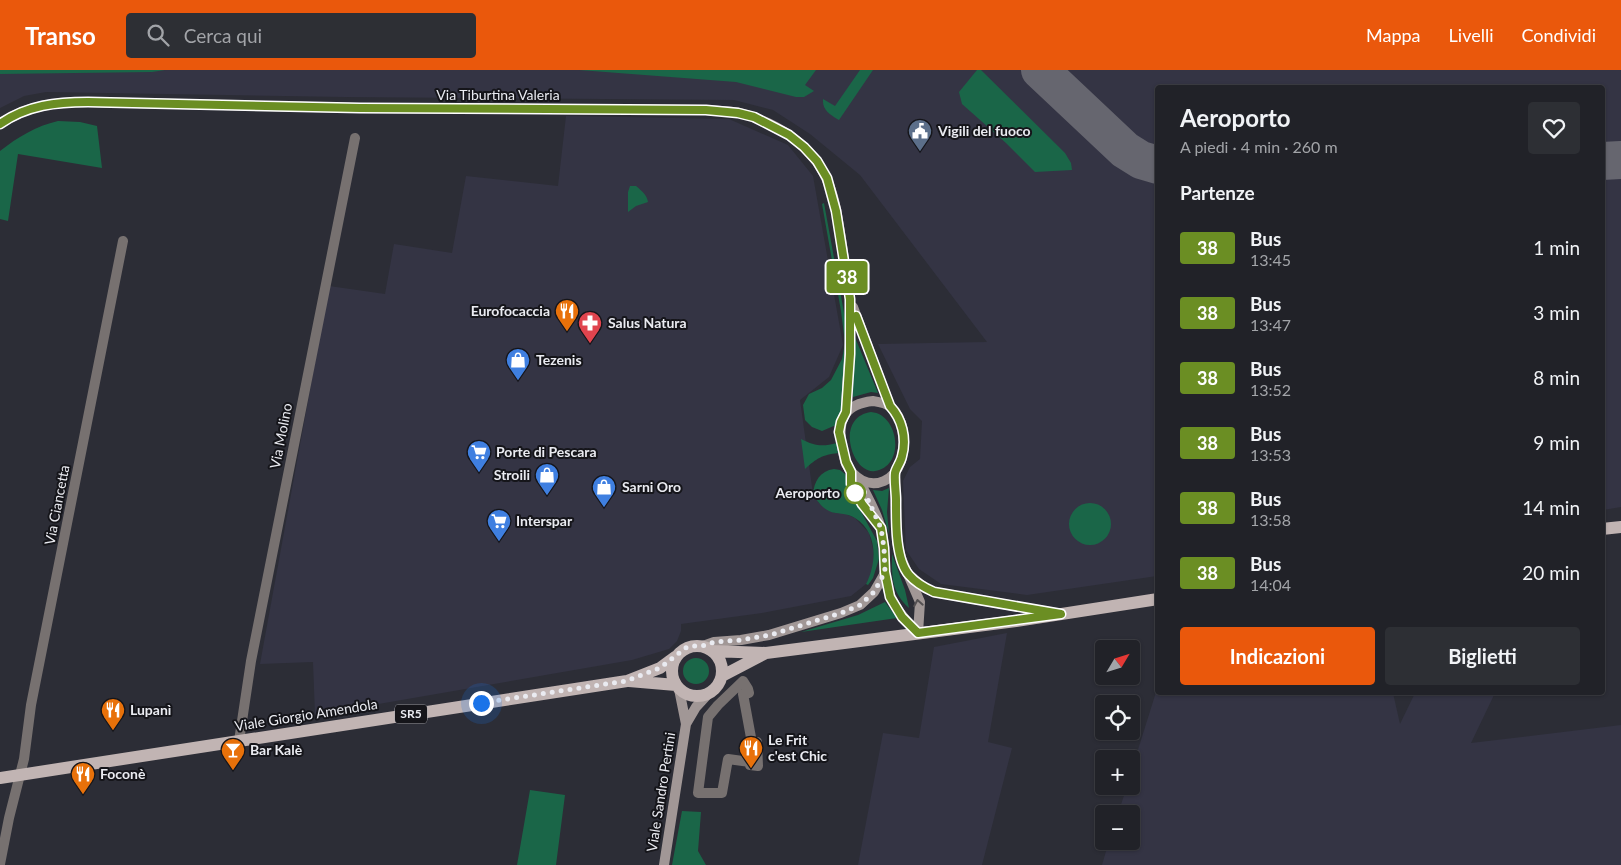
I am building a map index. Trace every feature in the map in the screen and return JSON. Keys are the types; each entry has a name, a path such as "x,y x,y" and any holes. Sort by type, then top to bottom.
{"main road":[{"path":"1605,529 1621,527"},
{"name":"SR5","path":"675,657 687,647 695,646 766,653 1061,614 1155,599"},
{"path":"707,648 721,662 722,676"},
{"name":"SR5","path":"677,687 692,696 707,695 719,684 722,676 766,653"},
{"name":"Viale Giorgio Amendola","path":"20,775 326,726 626,681 660,668 675,657"},
{"path":"675,657 671,671 677,687"},
{"name":"Viale Giorgio Amendola","path":"626,681 677,687"},
{"name":"SR5","path":"0,778 20,775"}],"street":[{"name":"Via Tiburtina Valeria","path":"0,124 29,109 57,102 381,108 706,110 738,113 754,117 789,135 804,147 817,161 827,178 836,211 850,299 850,354 846,412"},
{"name":"Via Molino","path":"239,741 251,661 355,138"},
{"name":"Via Ciancetta","path":"0,864 24,759 31,705 123,241"},
{"name":"Via Tiburtina Valeria","path":"850,299 890,406"},
{"path":"873,401 890,406 902,426 904,439 903,455 895,473 897,542 920,602 918,633 902,617 892,602 885,572 881,528 859,480 851,472 846,462 839,432 846,412 854,406 865,402 873,401"},
{"path":"859,480 879,483 895,473"},
{"path":"707,648 714,642 770,635 841,613 860,605 874,592 885,572"},
{"path":"908,574 925,588 934,592 1061,614"},
{"path":"743,681 749,693 743,694 752,743 757,742 758,766 750,765 750,762 728,759 722,793 698,793 708,717 743,681"},
{"name":"Viale Sandro Pertini","path":"677,687 686,724"},
{"name":"Viale Sandro Pertini","path":"664,865 686,724 696,707 707,695"}],"shaded area":[{"path":"0,70 1621,70 1621,507 1605,510 1605,85 1155,85 1155,576 1027,595 941,584 919,569 906,550 903,481 910,467 920,459 922,421 910,409 878,344 987,342 860,175 810,134 773,110 734,100 344,97 46,92 24,96 0,108"},
{"path":"566,116 729,119 788,145 813,176 843,345 829,377 800,400 813,494 819,503 834,513 843,513 855,518 869,533 874,561 872,573 866,584 851,596 762,613 681,624 681,631 677,641 669,649 632,660 315,715 313,662 260,664 329,286 385,294 394,244 452,253 466,176 558,186"},
{"path":"1007,633 988,742 1012,748 982,865 858,865 883,733 919,738 934,647"},
{"path":"1155,695 1393,695 1400,724 1414,695 1494,695 1471,743 1621,725 1621,865 1102,865 1106,850 1140,850 1140,805 1121,805 1124,795 1140,795 1140,750 1138,750"}],"green space":[{"path":"0,70 165,70 152,72 0,74"},
{"path":"579,70 816,70 805,85 814,91 804,97 796,97 736,82"},
{"path":"860,70 873,70 839,120 825,109 823,99 835,106"},
{"path":"977,70 981,70 1065,153 1071,163 1072,170 1035,172 962,104 959,92"},
{"path":"58,121 80,122 97,126 102,168 18,154 8,221 0,219 0,151 28,133"},
{"path":"630,186 636,186 645,195 648,202 636,206 628,212 628,192"},
{"path":"824,203 847,329 843,409 836,425 822,431 812,427 805,420 803,405 809,394 822,388 831,380 842,359 845,343 822,204"},
{"path":"854,335 878,393 871,392 853,397"},
{"path":"871,412 880,415 888,421 893,430 895,440 895,451 891,460 885,467 875,471 867,470 859,464 851,445 850,434 853,424 860,416"},
{"path":"801,439 819,445 837,443 838,453 820,458 805,469"},
{"path":"834,469 840,470 845,474 853,497 877,541 879,559 873,578 868,585 866,584 872,567 873,548 868,531 863,524 853,517 825,509 813,495 815,485 821,474"},
{"path":"889,488 887,512 889,534 882,510 873,490 882,491"},
{"path":"1094,503 1102,506 1108,512 1111,524 1108,536 1102,542 1086,545 1078,542 1072,536 1069,520 1072,512 1078,506"},
{"path":"892,554 905,590 909,608 896,590 893,577"},
{"path":"885,602 897,618 801,632 858,615"},
{"path":"696,658 705,662 709,671 705,680 696,684 687,680 683,671 687,662"},
{"path":"530,790 565,795 556,865 517,865"},
{"path":"682,811 701,812 698,851 706,865 672,865"}],"taxiway":[{"path":"1040,70 1125,150 1141,160 1155,164"},
{"path":"1605,161 1621,160"}],"bus line":[{"name":"38","path":"0,124 20,112 57,102 360,108 706,110 738,113 754,117 789,135 804,147 817,161 827,178 836,211 850,299 850,354 846,412 839,432 846,462 851,472 850,481 854,492 881,528 888,591 895,606 902,617 918,633 1061,614 934,592 925,588 908,574 897,542 896,520 895,473 903,455 904,439 902,426 890,406 856,316"}],"place":[{"name":"Vigili del fuoco","path":"920,152"},
{"name":"Eurofocaccia","path":"567,332"},
{"name":"Salus Natura","path":"590,344"},
{"name":"Tezenis","path":"518,381"},
{"name":"Porte di Pescara","path":"479,473"},
{"name":"Aeroporto","path":"855,493"},
{"name":"Stroili","path":"547,496"},
{"name":"Sarni Oro","path":"604,508"},
{"name":"Interspar","path":"499,542"},
{"name":"Lupanì","path":"113,731"},
{"name":"Le Frit c'est Chic","path":"751,769"},
{"name":"Bar Kalè","path":"233,771"},
{"name":"Foconè","path":"83,795"}],"route":[{"path":"481,703 626,681 660,668 687,647 770,635 841,613 860,605 874,592 885,572 884,548 881,528 870,502 864,491 855,493"}]}
